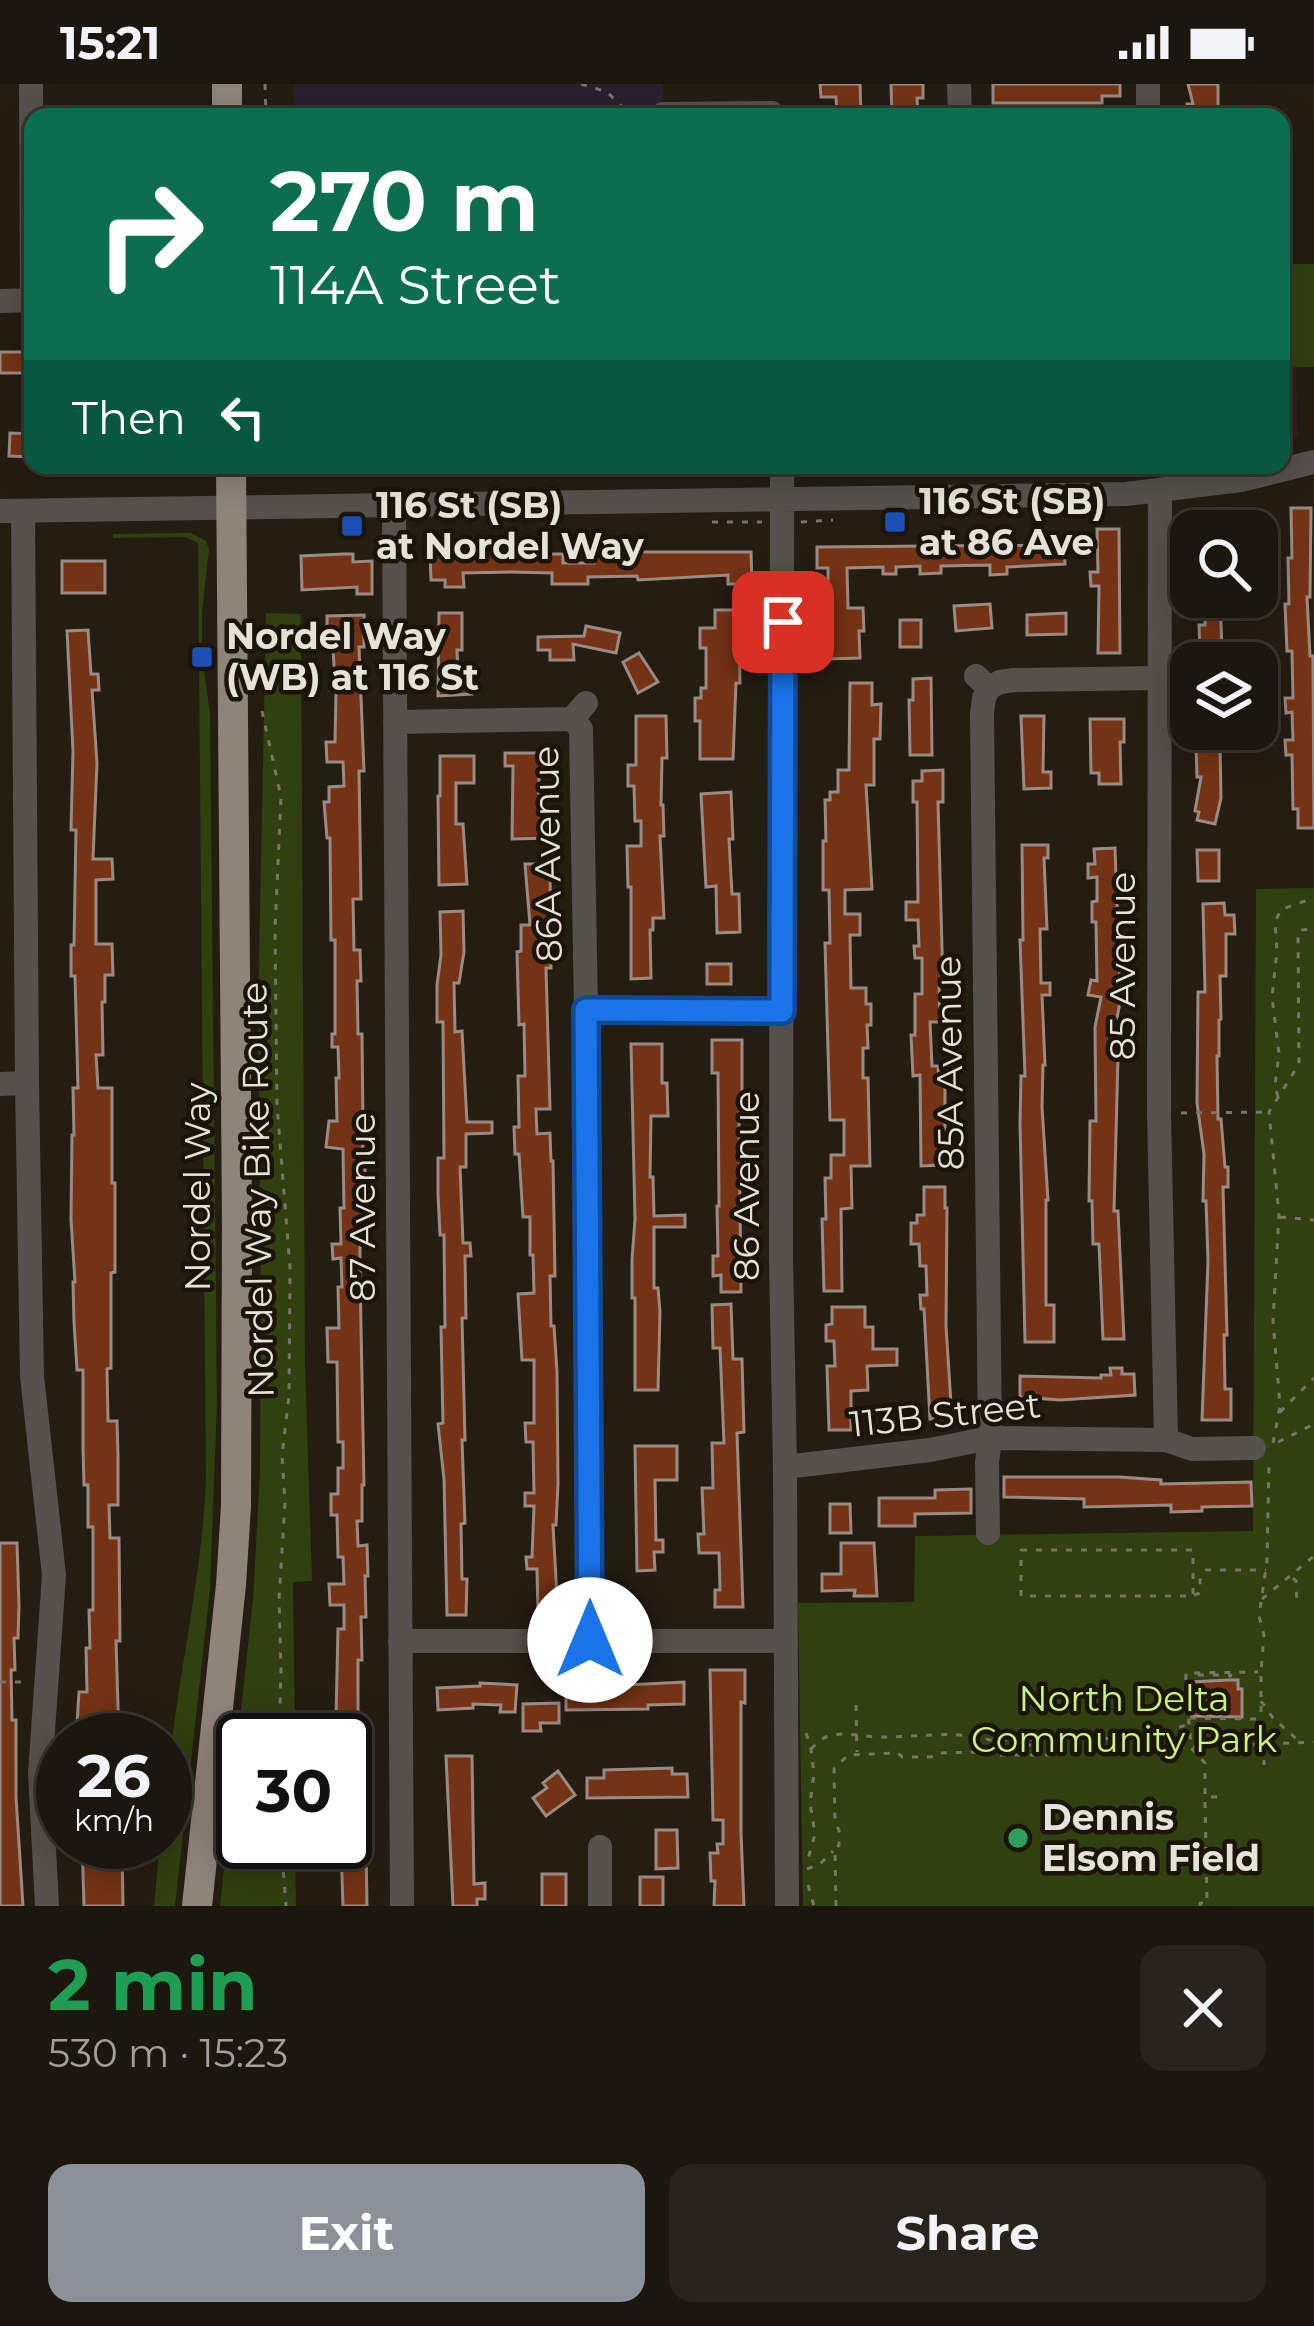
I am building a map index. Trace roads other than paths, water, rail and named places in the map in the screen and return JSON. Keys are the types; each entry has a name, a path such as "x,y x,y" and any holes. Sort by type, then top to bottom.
{"main road":[{"name":"Nordel Way","path":"196,1906 236,1506 231,474"}],"street":[{"name":"86 Avenue","path":"782,474 787,1906"},
{"path":"47,1906 40,1773 54,1575 32,1376 12,511 1160,491 1265,474"},
{"name":"85 Avenue","path":"1160,491 1159,1112 1166,1440"},
{"name":"87 Avenue","path":"394,507 402,1906"},
{"name":"85A Avenue","path":"988,1533 983,682 1159,678"},
{"name":"86A Avenue","path":"395,722 579,711 590,1640"},
{"path":"586,1010 782,1011"},
{"path":"0,1084 27,1083"},
{"name":"113B Street","path":"785,1467 990,1438 1166,1440 1192,1449 1266,1453"},
{"path":"400,1641 786,1641"},
{"path":"600,1847 600,1906"}],"place":[{"name":"116 St (SB) at 86 Ave","path":"895,522"},
{"name":"116 St (SB) at Nordel Way","path":"352,526"},
{"name":"Nordel Way (WB) at 116 St","path":"202,657"},
{"name":"Dennis Elsom Field","path":"1018,1838"}],"park label":[{"name":"North Delta Community Park","path":"1124,1718"}]}
